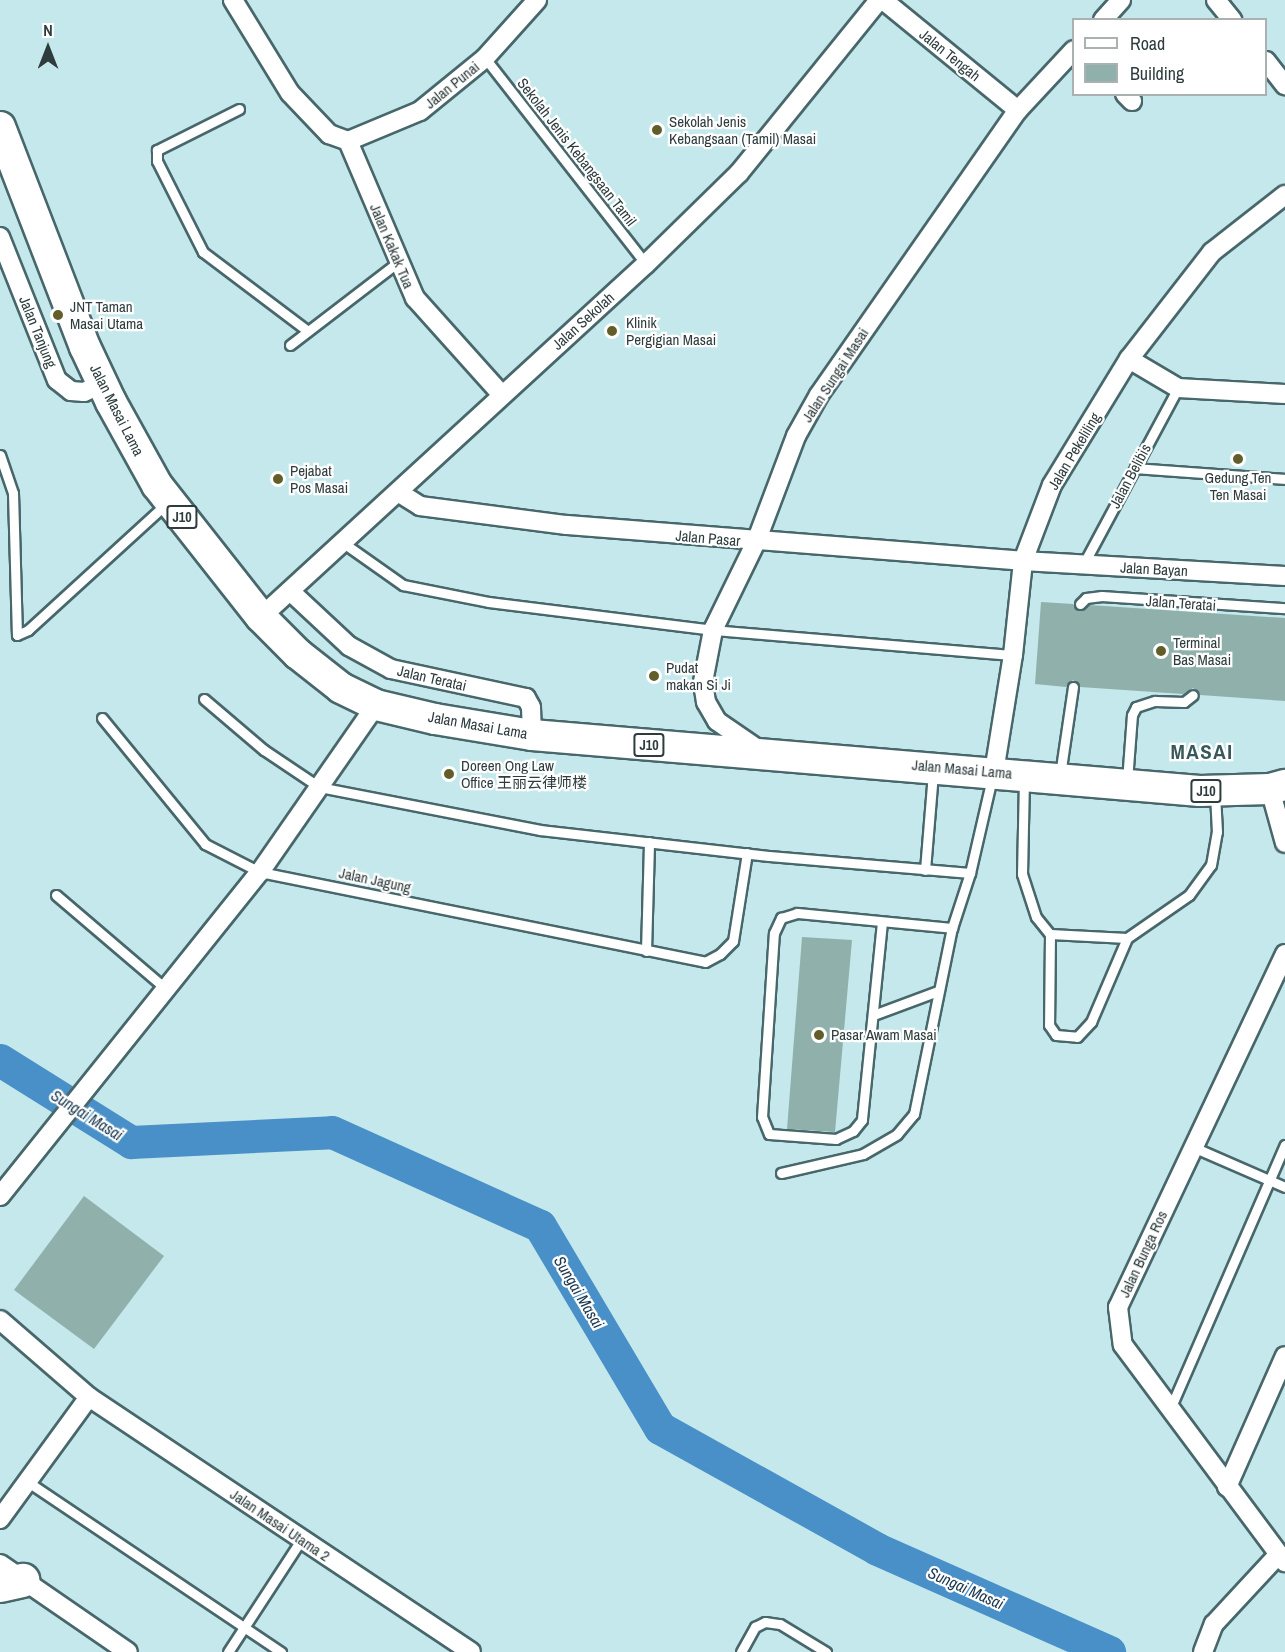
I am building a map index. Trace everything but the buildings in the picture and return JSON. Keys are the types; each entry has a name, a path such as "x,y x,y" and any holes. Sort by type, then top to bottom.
{"main road":[{"name":"Jalan Masai Lama","path":"0,127 102,384 170,501 261,617 298,654 341,688 376,705 435,719 532,735 1215,791 1278,787"}],"street":[{"path":"232,0 290,93 329,134 348,141"},
{"name":"Jalan Punai","path":"348,141 420,111 485,58 537,0"},
{"name":"Jalan Tengah","path":"881,0 1018,110"},
{"name":"Jalan Sekolah","path":"261,617 646,264 739,172 881,0"},
{"path":"1105,18 1121,0"},
{"path":"1216,0 1230,18"},
{"name":"Jalan Sungai Masai","path":"766,754 723,727 706,702 703,682 713,630 756,542 796,436 819,395 1018,110 1072,52"},
{"path":"1267,62 1285,85"},
{"name":"Jalan Kakak Tua","path":"348,141 415,298 502,395"},
{"name":"Jalan Pekeliling","path":"994,772 1013,655 1023,561 1052,485 1129,359 1212,252 1285,195"},
{"name":"Jalan Tanjung","path":"0,237 57,380 71,391 84,392 102,384"},
{"path":"1129,359 1178,387 1285,394"},
{"name":"Jalan Pasar","path":"398,492 420,506 567,525 756,542 1023,561"},
{"name":"Jalan Bayan","path":"1023,561 1285,576"},
{"name":"Jalan Teratai","path":"290,591 349,646 391,669 526,698 531,707 532,735"},
{"path":"0,1196 260,872 376,705"},
{"path":"1278,787 1285,843"},
{"name":"Jalan Bunga Ros","path":"1281,1559 1123,1345 1118,1307 1285,954"},
{"name":"Jalan Masai Utama 2","path":"0,1320 89,1396 471,1652"},
{"path":"1227,1487 1285,1356"},
{"path":"0,1519 89,1396"},
{"path":"1203,1652 1214,1624 1281,1559"},
{"path":"7,1576 128,1652"}],"lane":[{"name":"Sekolah Jenis Kebangsaan Tamil","path":"485,58 646,264"},
{"path":"239,109 157,150 157,161 203,252 308,331"},
{"path":"290,345 398,262"},
{"name":"Jalan Belibis","path":"1083,565 1178,387"},
{"path":"0,455 13,493 17,635 28,630 170,501"},
{"path":"1135,468 1285,479"},
{"path":"342,542 404,585 489,603 713,630 1013,655"},
{"name":"Jalan Teratai","path":"1080,604 1086,598 1102,596 1207,609 1285,608"},
{"path":"1059,777 1073,687"},
{"path":"1126,784 1132,715 1136,707 1155,701 1184,702 1193,695"},
{"path":"204,699 264,750 319,787 540,830 747,853 970,873"},
{"name":"Jalan Jagung","path":"102,718 205,844 260,872 705,962 720,954 734,941 747,853"},
{"path":"926,870 933,767"},
{"path":"781,1173 863,1154 907,1125 919,1102 938,991 952,928 970,873 994,772"},
{"path":"1024,774 1021,802 1022,874 1036,917 1050,934 1049,1026 1056,1035 1077,1037 1091,1022 1127,938 1189,895 1211,866 1217,832 1215,791"},
{"path":"646,951 649,842"},
{"path":"56,895 166,989"},
{"path":"882,922 876,1014 865,1114 859,1126 836,1139 769,1134 762,1117 776,924 789,914 797,913 952,928"},
{"path":"1050,934 1127,938"},
{"path":"876,1014 938,991"},
{"path":"1170,1409 1285,1145"},
{"path":"1194,1147 1285,1187"},
{"path":"28,1482 281,1652"},
{"path":"228,1652 301,1540"},
{"path":"741,1652 755,1627 765,1622 780,1624 826,1652"}],"waterway":[{"name":"Sungai Masai","path":"0,1060 131,1142 332,1132 540,1226 660,1428 877,1549 1109,1652"}],"place":[{"name":"Sekolah Jenis Kebangsaan (Tamil) Masai","path":"657,130"},
{"name":"JNT Taman Masai Utama","path":"58,315"},
{"name":"Klinik Pergigian Masai","path":"612,331"},
{"name":"Gedung Ten Ten Masai","path":"1238,459"},
{"name":"Pejabat Pos Masai","path":"278,479"},
{"name":"Terminal Bas Masai","path":"1161,651"},
{"name":"Pudat makan Si Ji","path":"654,676"},
{"name":"Doreen Ong Law Office 王丽云律师楼","path":"449,774"},
{"name":"Pasar Awam Masai","path":"819,1035"}],"district":[{"name":"MASAI","path":"1202,752"}]}
